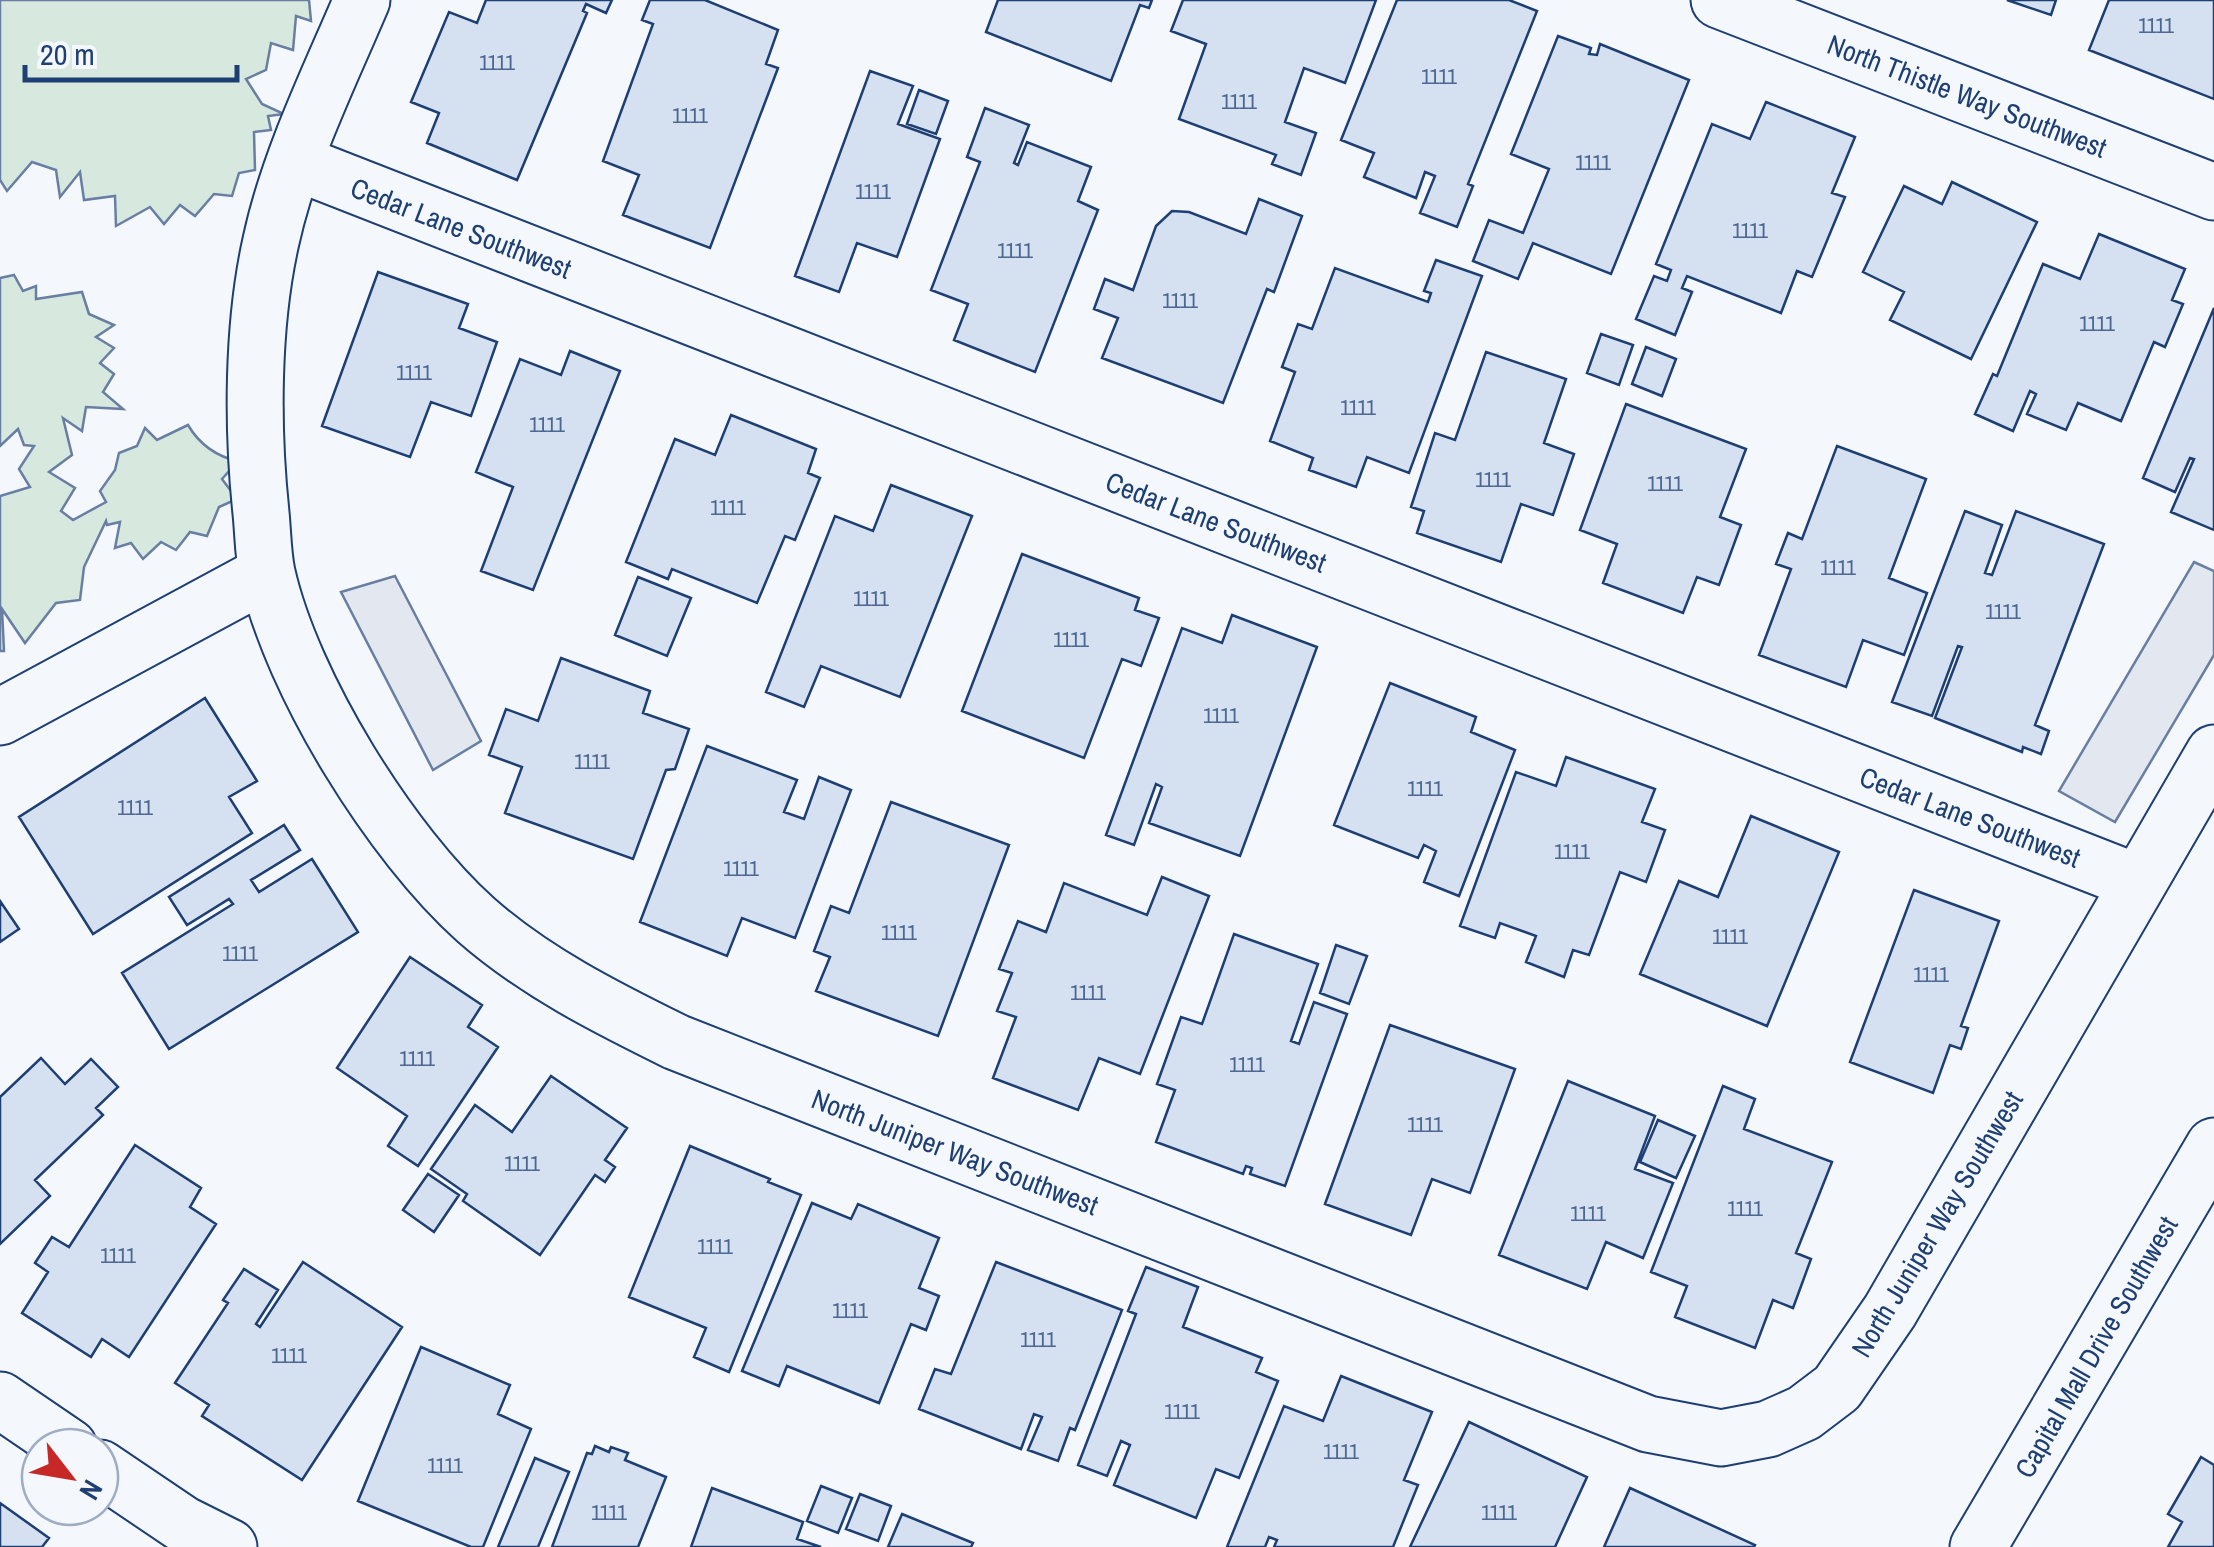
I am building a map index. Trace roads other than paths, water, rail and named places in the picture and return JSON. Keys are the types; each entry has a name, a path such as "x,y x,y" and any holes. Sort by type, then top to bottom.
{"street":[{"name":"North Juniper Way Southwest","path":"362,0 295,162 271,242 253,440 267,573 297,662 350,762 410,849 476,920 544,971 676,1042 1648,1424 1721,1438 1768,1430 1804,1413 1837,1388 1890,1311 2137,882"},
{"name":"North Thistle Way Southwest","path":"1720,0 2214,192"},
{"name":"Cedar Lane Southwest","path":"295,162 2137,882"},
{"path":"0,716 267,573"},
{"path":"2137,882 2214,753"},
{"name":"Capital Mall Drive Southwest","path":"1978,1547 2214,1146"},
{"path":"0,1400 40,1427"},
{"path":"120,1481 183,1524 228,1547"}]}
